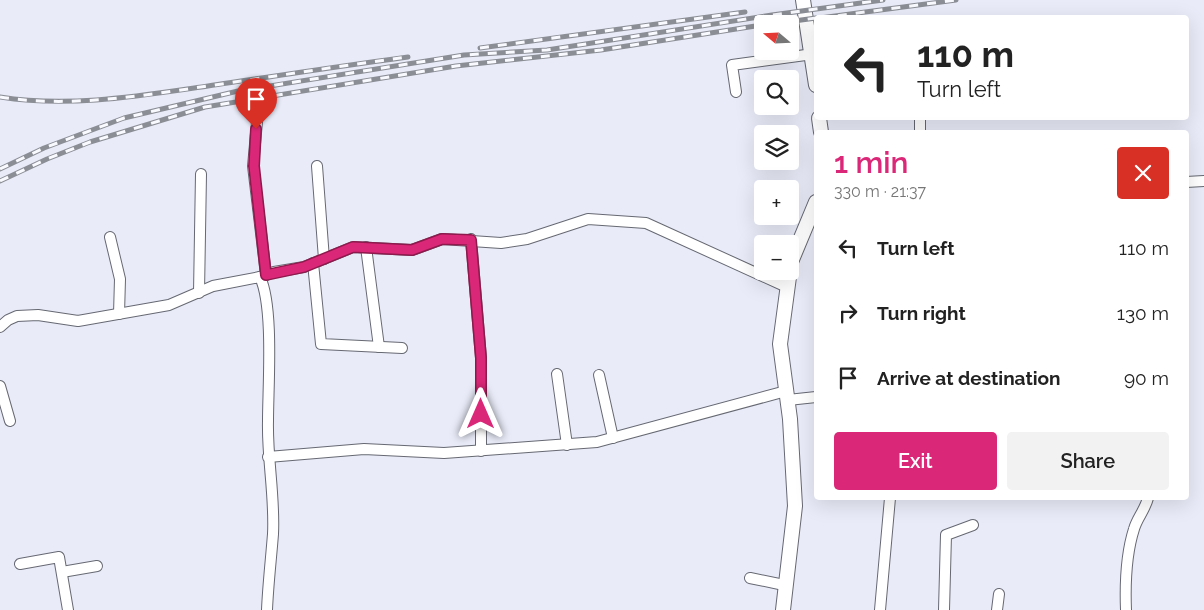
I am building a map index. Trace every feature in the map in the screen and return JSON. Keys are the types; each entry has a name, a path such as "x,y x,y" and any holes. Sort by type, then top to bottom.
{"main road":[{"path":"803,0 814,51"},
{"path":"783,610 784,586 795,506 787,395 780,344 791,262 814,207"}],"street":[{"path":"736,92 732,65 814,51"},
{"path":"258,110 254,166 268,337 268,457 273,534 268,564 266,610"},
{"path":"317,166 324,259"},
{"path":"199,293 201,174"},
{"path":"1189,182 1204,181"},
{"path":"0,327 8,320 17,316 38,316 78,321 169,305 213,286 314,263 353,247 412,250 442,239 501,242 527,239 588,219 646,223 789,288"},
{"path":"110,237 120,279 119,314"},
{"path":"471,240 481,358 481,451"},
{"path":"366,247 379,347"},
{"path":"314,263 322,344 402,348"},
{"path":"557,374 567,445"},
{"path":"599,375 613,438"},
{"path":"0,386 10,421"},
{"path":"268,457 364,449 434,454 597,442 787,395 814,397"},
{"path":"880,610 890,500"},
{"path":"1126,610 1126,588 1134,528 1144,512 1147,500"},
{"path":"944,610 946,535 973,525"},
{"path":"20,564 59,557 68,610"},
{"path":"62,572 97,566"},
{"path":"750,578 784,586"},
{"path":"997,610 1000,594"}],"railway":[{"path":"0,169 44,148 124,118 238,91 464,55 547,50 772,15 883,0"},
{"path":"843,15 956,0"},
{"path":"480,48 745,12"},
{"path":"799,20 814,18"},
{"path":"0,181 90,142 205,107 456,66 601,50 754,26"},
{"path":"0,97 52,101 104,99 408,57"}],"route":[{"path":"256,129 254,166 266,275 304,267 353,247 412,250 442,239 471,240 481,358 481,414"}]}
